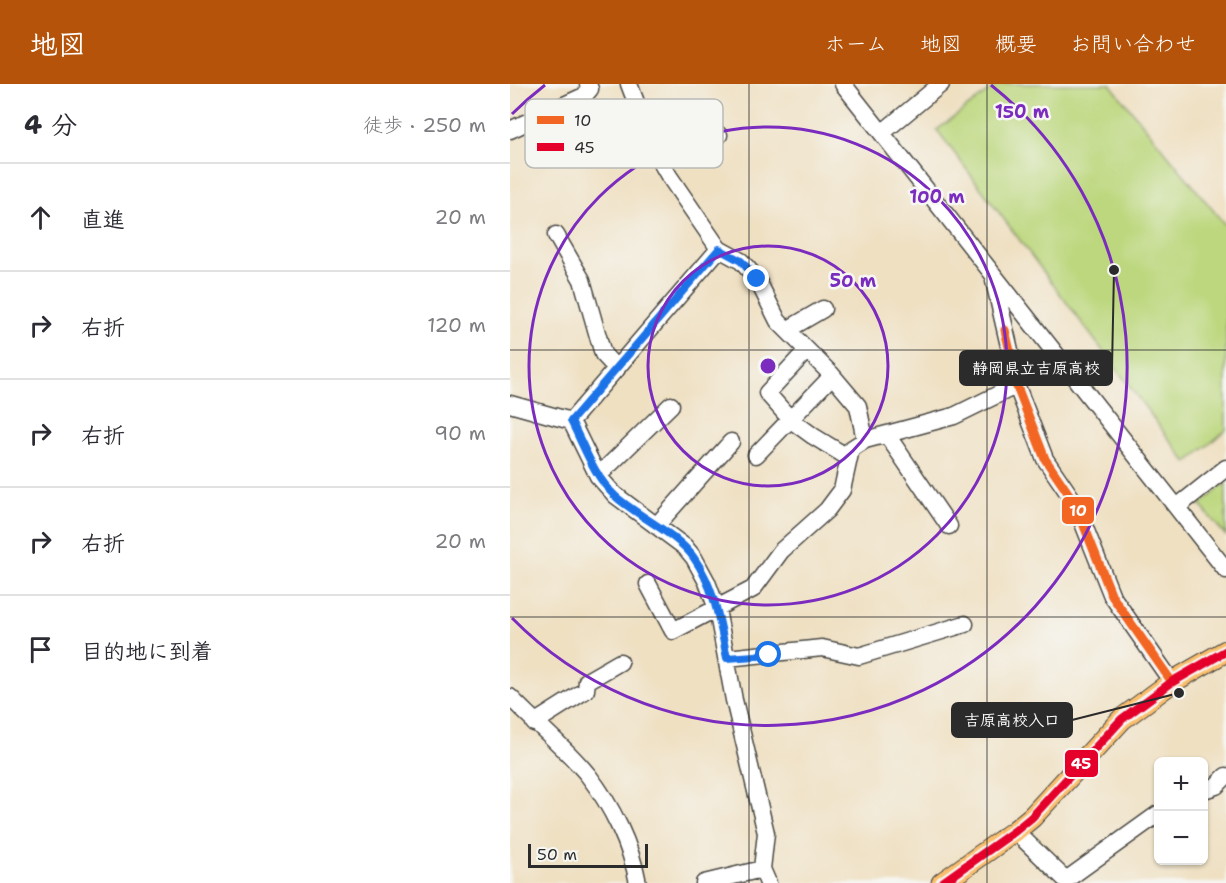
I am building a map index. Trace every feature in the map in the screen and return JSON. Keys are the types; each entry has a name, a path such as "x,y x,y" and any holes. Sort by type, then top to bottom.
{"main road":[{"path":"942,883 1032,817 1122,718 1172,682 1226,651"}],"street":[{"path":"577,99 590,89 588,84"},
{"path":"629,84 635,99"},
{"path":"843,84 1226,570"},
{"path":"882,133 941,84"},
{"path":"510,130 525,123"},
{"path":"666,168 719,249 741,261 757,279 778,321 858,406 865,440"},
{"path":"555,235 582,280 603,354 617,369"},
{"path":"571,421 719,249"},
{"path":"648,584 673,631 717,609 753,589 782,551 827,510 842,490 851,449 865,440 954,416 1007,390 1014,379 1015,372 993,277"},
{"path":"787,330 823,309"},
{"path":"807,350 767,393 791,420 849,458"},
{"path":"756,455 832,376"},
{"path":"1014,379 1046,459 1075,503 1112,596 1172,682"},
{"path":"510,404 571,421 598,476 615,495 685,547 707,582 717,609 752,782 766,833 765,876 704,883"},
{"path":"598,476 671,405"},
{"path":"887,435 949,526"},
{"path":"656,526 731,442"},
{"path":"1177,507 1226,468"},
{"path":"727,658 822,648 859,656 965,624"},
{"path":"534,723 586,690 586,681 620,662"},
{"path":"510,697 588,776 609,809 631,852 638,883"},
{"path":"1208,788 1216,786 1226,776"},
{"path":"1015,831 1066,880 1154,817"}],"green space":[{"path":"998,84 1110,84 1226,226 1226,430 1187,463 937,130"},
{"path":"1226,483 1226,536 1200,505"}],"transit line":[{"name":"10","path":"1005,330 1015,372 1014,379 1045,459 1075,503 1112,596 1172,682"},
{"name":"45","path":"942,883 1032,817 1122,719 1172,682 1226,651"}],"place":[{"name":"静岡県立吉原高校","path":"1114,270"},
{"name":"吉原高校入口","path":"1179,693"}],"route":[{"path":"757,279 741,261 719,249 571,421 598,476 615,495 685,547 694,558 707,582 717,609 727,658 769,655"}]}
